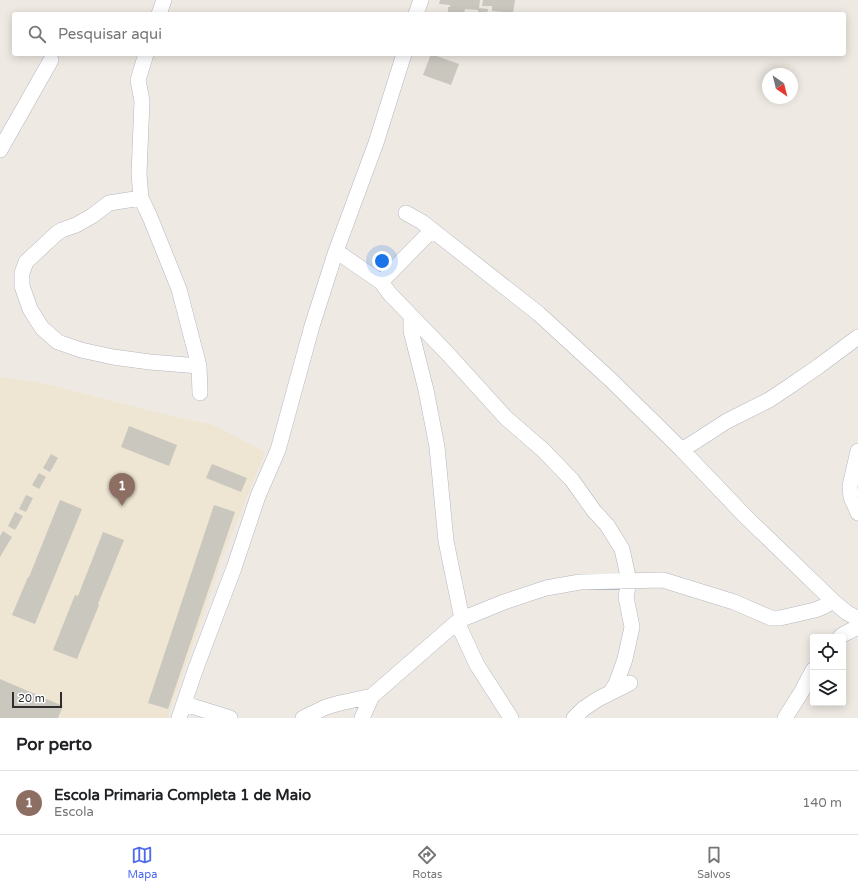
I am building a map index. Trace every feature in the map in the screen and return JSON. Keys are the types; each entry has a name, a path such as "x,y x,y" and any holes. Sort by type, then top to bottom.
{"street":[{"path":"160,12 164,0"},
{"path":"417,12 421,0"},
{"path":"145,56 138,80 142,101 139,174 141,198 150,216 179,289 199,366 200,393"},
{"path":"230,718 182,711 196,668 234,568 258,496 278,450 312,326 336,251 376,143 403,56"},
{"path":"0,150 51,60"},
{"path":"141,198 109,203 92,216 57,233 26,262 22,273 22,286 30,310 42,328 58,342 81,350 114,357 150,362 199,366"},
{"path":"406,213 422,222 539,314 612,381 682,450 744,515 833,601 846,612 858,619"},
{"path":"381,282 432,230"},
{"path":"336,251 381,282 390,294 448,354 506,418 543,450 572,480 594,511 607,525 622,549 629,581 626,597 632,627 625,659 616,684 610,693"},
{"path":"411,316 411,331 426,390 437,447 446,541 460,621 477,665 511,718"},
{"path":"682,450 727,421 769,400 819,366 858,336"},
{"path":"858,452 850,486 851,497 858,513"},
{"path":"362,718 372,696 460,621 504,602 546,588 580,582 663,580 734,602 771,618 780,618 815,610 833,601"},
{"path":"844,634 858,627"},
{"path":"785,718 810,676"},
{"path":"574,718 583,709 630,683"},
{"path":"303,718 326,707 372,696"}],"shaded area":[{"path":"0,377 37,382 213,425 265,452 221,561 167,718 0,718"}],"building":[{"path":"440,0 480,0 479,8 488,9 487,12 478,12 478,10 465,9 464,12 448,12 448,7 450,7 450,5 439,4"},
{"path":"483,0 515,0 513,12 492,11 492,6 482,6"},
{"path":"430,56 437,56 459,64 451,85 423,75"},
{"path":"129,426 177,445 169,466 121,447"},
{"path":"51,454 58,458 50,472 43,468"},
{"path":"212,464 247,478 241,492 206,478"},
{"path":"39,473 46,477 39,489 32,485"},
{"path":"26,495 33,498 26,512 19,509"},
{"path":"60,500 82,509 35,624 12,615"},
{"path":"214,505 235,512 168,709 148,703"},
{"path":"15,512 23,516 15,530 8,526"},
{"path":"3,531 12,537 0,557 0,536"},
{"path":"103,532 124,540 77,659 53,650 75,595 78,596"},
{"path":"0,679 63,706 58,718 0,718"}],"place":[{"name":"Escola Primaria Completa 1 de Maio","path":"122,506"}]}
